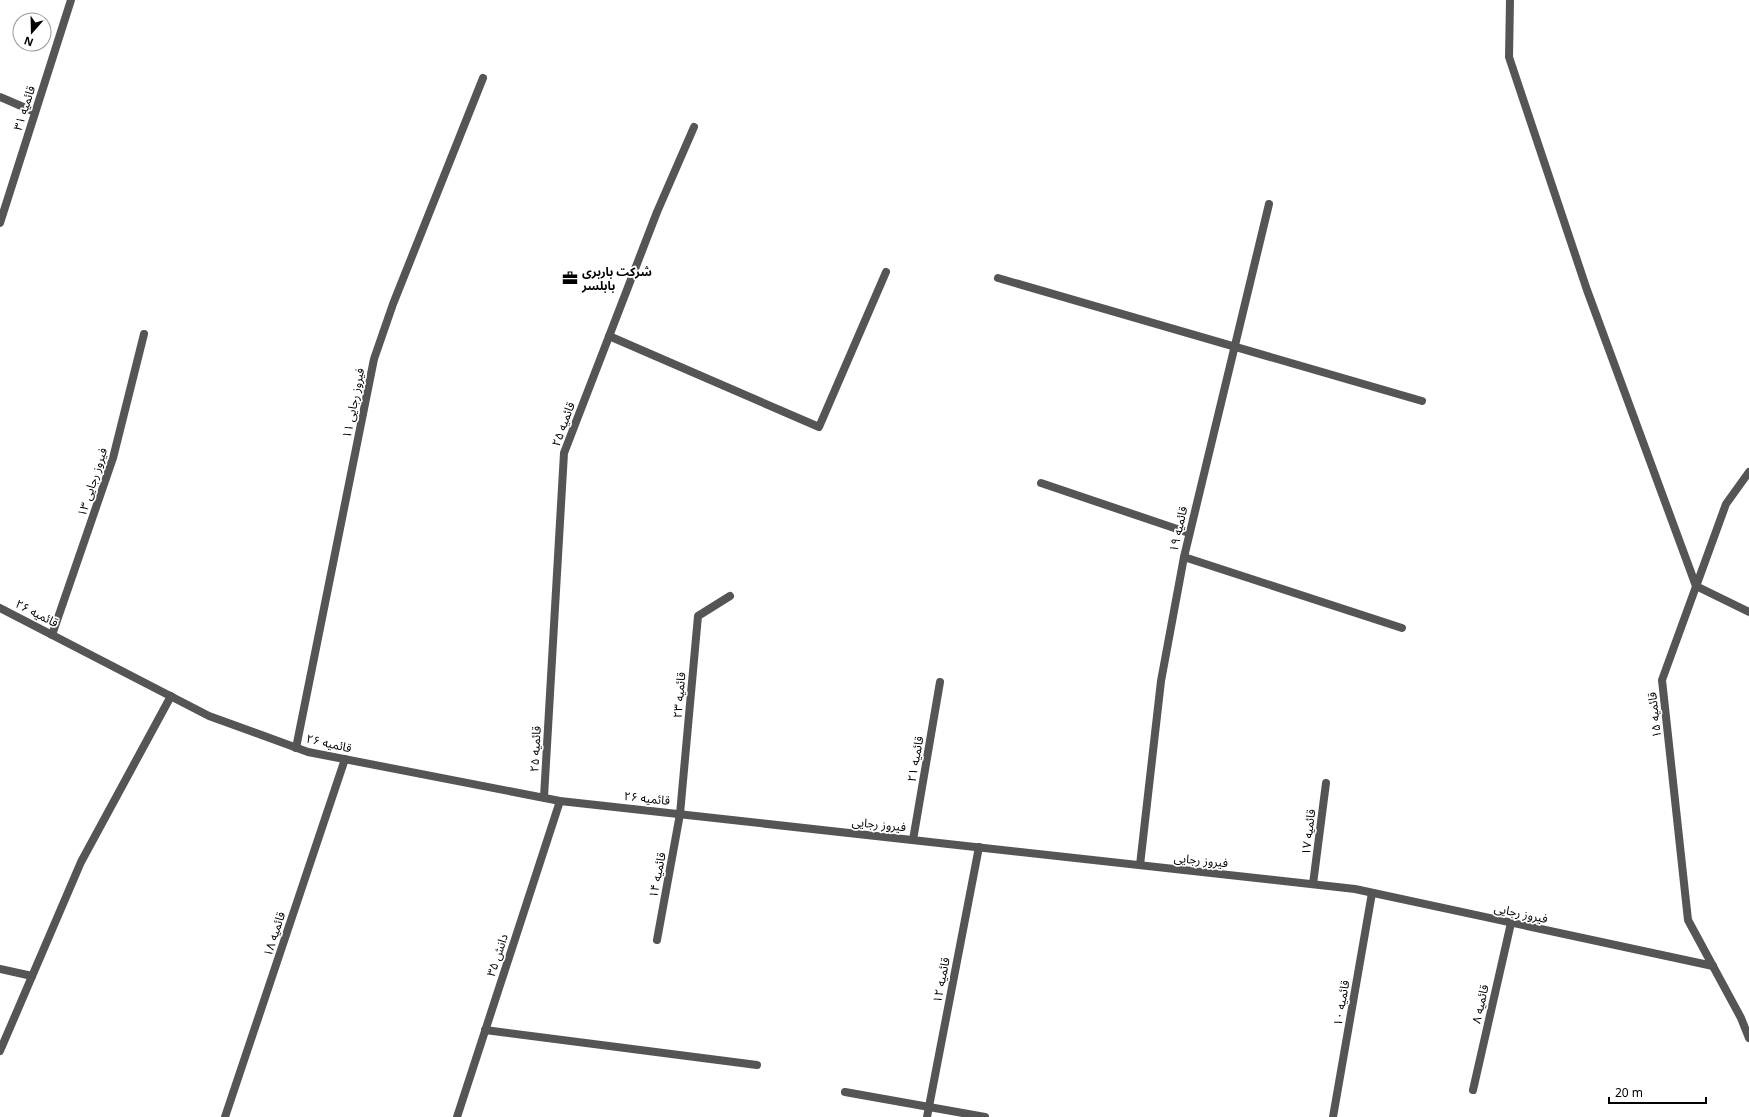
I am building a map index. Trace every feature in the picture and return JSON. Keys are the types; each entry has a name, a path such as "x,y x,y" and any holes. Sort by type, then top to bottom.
{"street":[{"name":"قائمیه ۳۱","path":"0,223 71,0"},
{"path":"1510,0 1509,56 1587,290 1696,586 1749,612"},
{"name":"فیروز رجایی ۱۱","path":"296,748 374,360 392,304 483,78"},
{"path":"0,97 36,112"},
{"name":"قائمیه ۲۵","path":"544,798 564,453 657,212 694,127"},
{"name":"قائمیه ۱۹","path":"1140,865 1161,681 1184,557 1269,204"},
{"path":"609,336 820,427 886,272"},
{"path":"998,278 1422,401"},
{"name":"فیروز رجایی ۱۳","path":"52,635 113,458 144,334"},
{"name":"قائمیه ۱۵","path":"1749,472 1726,504 1662,680 1688,920 1741,1018 1749,1038"},
{"path":"1041,483 1189,533"},
{"path":"1184,557 1402,628"},
{"name":"قائمیه ۲۳","path":"680,814 698,616 730,596"},
{"name":"قائمیه ۲۶","path":"0,608 209,716 308,752 560,801 680,814"},
{"name":"قائمیه ۲۱","path":"913,840 940,682"},
{"path":"0,1051 81,862 171,696"},
{"name":"قائمیه ۱۸","path":"226,1117 345,759"},
{"name":"قائمیه ۱۷","path":"1313,884 1326,783"},
{"name":"دانش ۳۵","path":"457,1117 560,801"},
{"name":"فیروز رجایی","path":"680,814 1355,889 1713,966"},
{"name":"قائمیه ۱۴","path":"657,940 680,814"},
{"name":"قائمیه ۱۲","path":"927,1117 979,847"},
{"name":"قائمیه ۱۰","path":"1333,1117 1372,893"},
{"name":"قائمیه ۸","path":"1473,1090 1512,923"},
{"path":"0,969 32,976"},
{"path":"485,1030 757,1065"},
{"path":"846,1092 985,1117"}],"place":[{"name":"شرکت باربری بابلسر","path":"570,278"}]}
